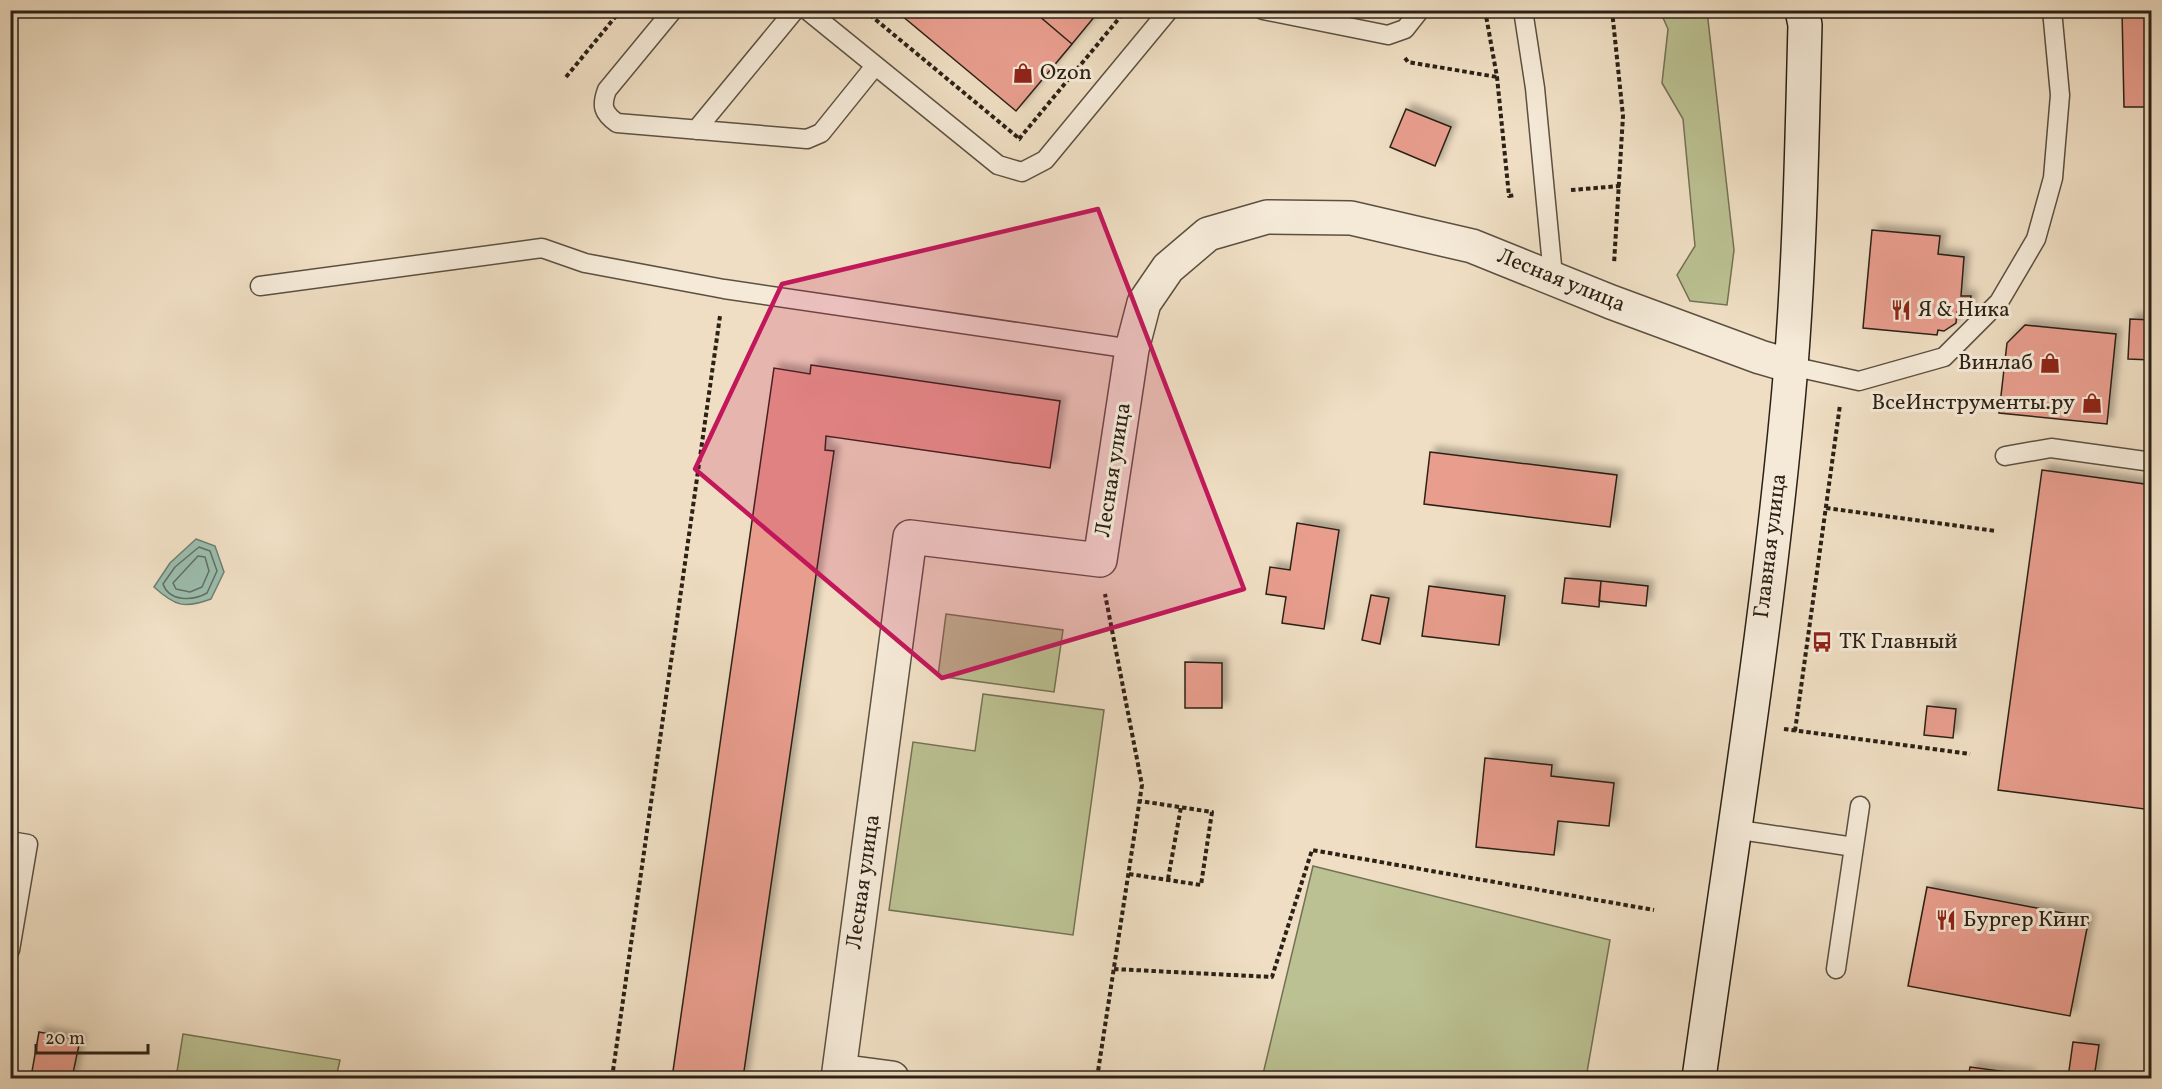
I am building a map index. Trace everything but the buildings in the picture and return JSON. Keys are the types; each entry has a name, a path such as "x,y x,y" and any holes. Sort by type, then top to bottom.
{"street":[{"name":"Главная улица","path":"1699,1078 1772,550 1791,366 1800,224 1805,25 1802,10"},
{"name":"Лесная улица","path":"892,1078 839,1071 910,537 1100,560 1132,349 1144,303 1168,268 1208,234 1267,217 1351,218 1472,246 1553,276 1611,302 1760,357 1791,366"}],"lane":[{"path":"673,10 607,90 602,103 606,115 617,123 807,139 821,133 875,66"},
{"path":"696,129 795,10"},
{"path":"807,10 998,165 1022,172 1045,160 1169,10"},
{"path":"1263,10 1295,13 1388,35 1405,29 1420,10"},
{"path":"1523,10 1535,88 1553,276"},
{"path":"1791,366 1859,381 1944,357 1999,302 2036,239 2053,178 2060,95 2052,10"},
{"path":"260,286 542,248 585,263 724,289 1132,349"},
{"path":"2005,456 2051,448 2151,462"},
{"path":"1836,969 1860,806"},
{"path":"1733,829 1854,847"},
{"path":"10,841 28,844 10,950"}],"path":[{"path":"566,77 621,10"},
{"path":"864,10 1045,160"},
{"path":"998,165 1126,10"},
{"path":"1611,302 1623,116 1612,10"},
{"path":"1388,35 1408,62 1497,77"},
{"path":"612,1078 724,289"},
{"path":"1795,731 1844,378"},
{"path":"1826,508 1996,531"},
{"path":"1097,1078 1142,785 1107,611 1100,560"},
{"path":"1783,729 1970,754"},
{"path":"1129,874 1201,885 1212,812 1140,801"},
{"path":"1168,879 1181,807"},
{"path":"1114,969 1272,977 1312,850 1654,910"}],"highlighted area":[{"path":"1098,209 1244,589 942,678 695,469 782,284"}],"shaded area":[{"path":"1660,11 1707,11 1734,250 1727,305 1690,301 1677,275 1695,246 1683,119 1662,83 1668,29"},
{"path":"946,614 1063,630 1054,692 938,676"},
{"path":"983,694 1104,710 1073,935 889,910 913,742 975,751"},
{"path":"1313,866 1610,940 1586,1078 1262,1078"},
{"path":"183,1034 340,1060 336,1078 176,1078"}],"water":[{"path":"196,539 215,546 224,572 211,599 194,604 180,604 154,587 170,563"}],"place":[{"name":"Ozon","path":"1023,73"},
{"name":"Я & Ника","path":"1901,310"},
{"name":"Винлаб","path":"2050,363"},
{"name":"ВсеИнструменты.ру","path":"2092,403"},
{"name":"ТК Главный","path":"1822,642"},
{"name":"Бургер Кинг","path":"1946,920"}]}
